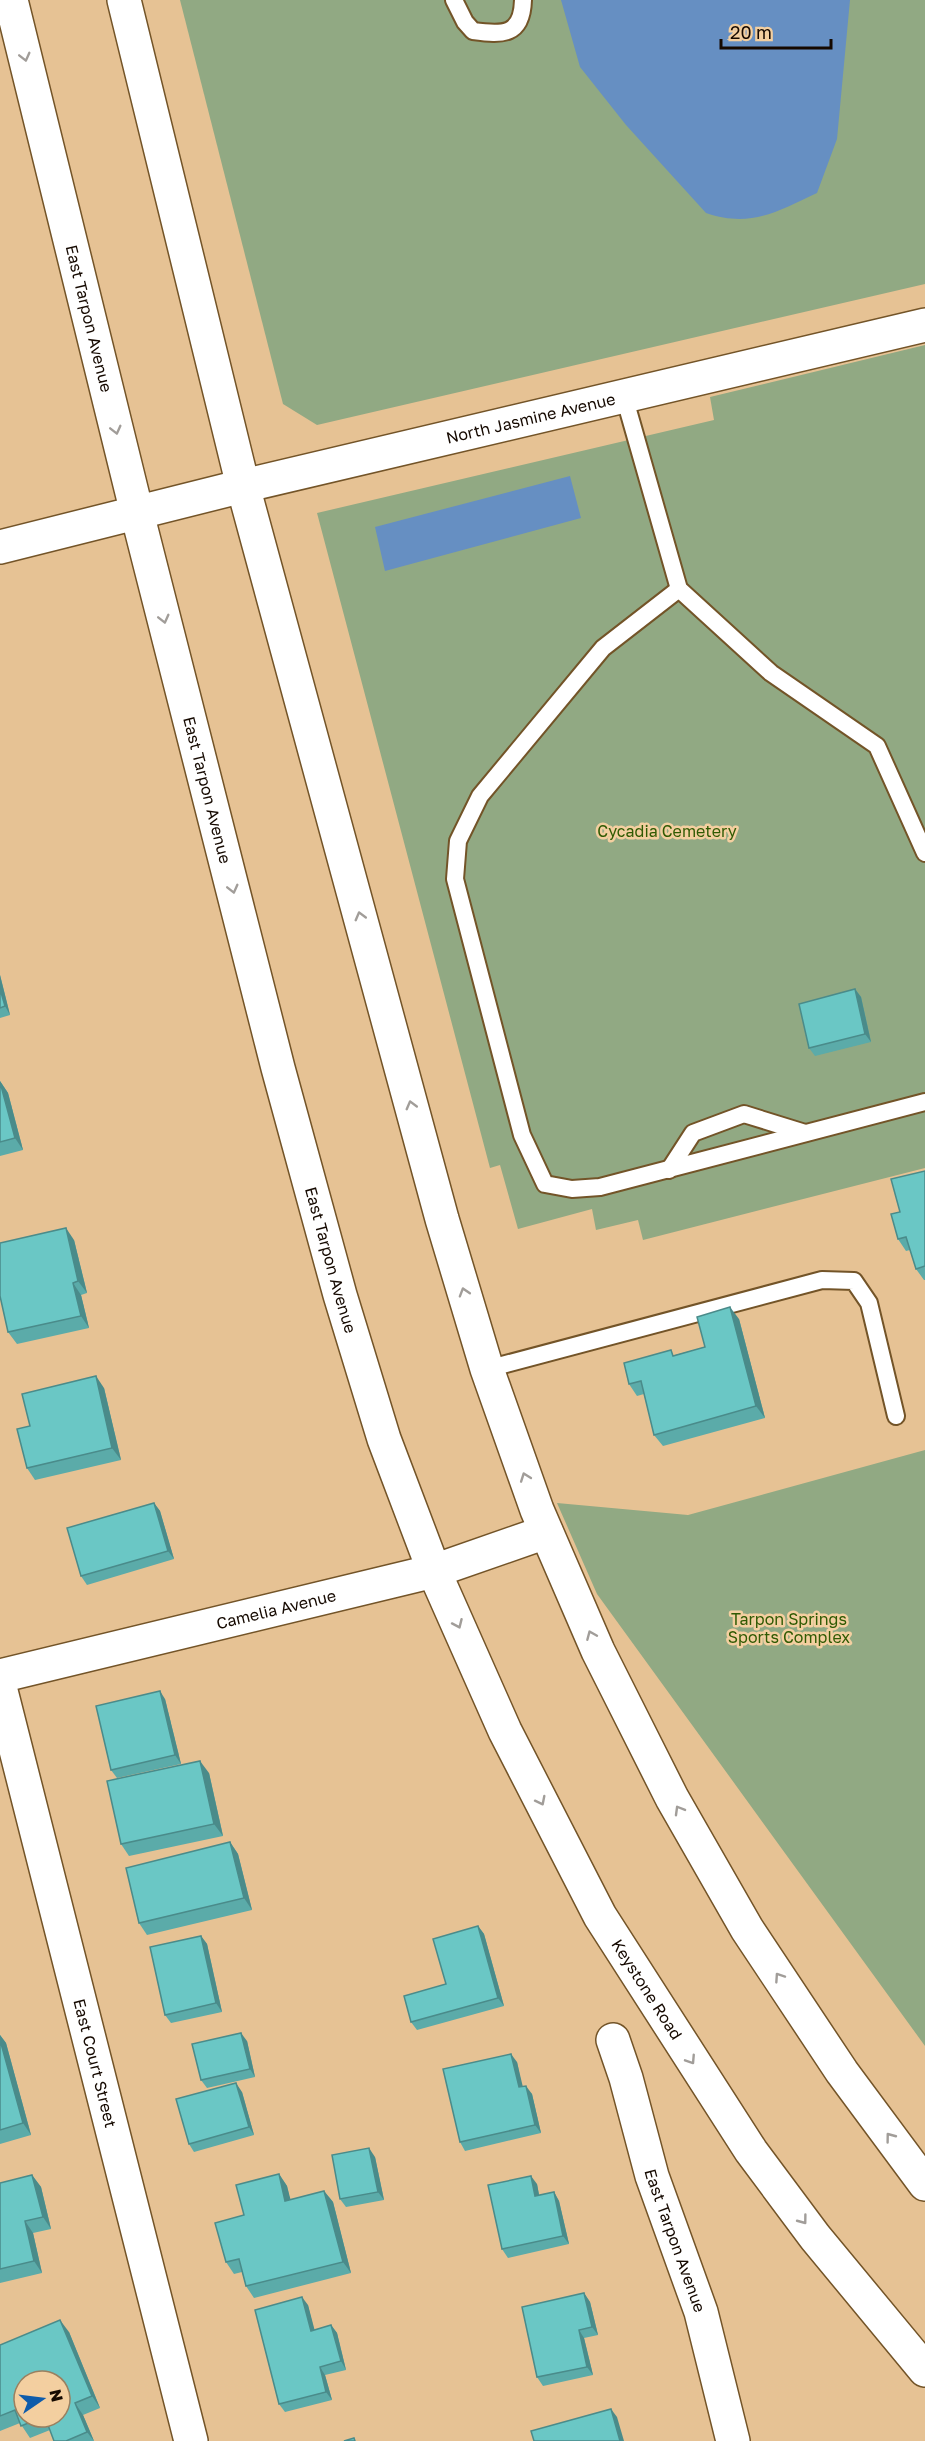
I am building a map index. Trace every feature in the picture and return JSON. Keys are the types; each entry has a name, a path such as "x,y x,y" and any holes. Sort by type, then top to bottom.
{"main road":[{"name":"East Tarpon Avenue","path":"11,0 137,513 275,1057 340,1295 384,1439 434,1571"},
{"path":"124,0 243,486 439,1208 487,1369 546,1532 598,1651 667,1788 747,1929 842,2072 925,2184"},
{"name":"North Jasmine Avenue","path":"0,547 243,486 925,325"},
{"name":"Camelia Avenue","path":"0,1676 434,1571 546,1532"},
{"name":"Keystone Road","path":"434,1571 505,1731 600,1916 751,2151 815,2237 925,2370"},
{"name":"East Court Street","path":"0,1687 191,2441"},
{"name":"East Tarpon Avenue","path":"613,2040 626,2078 652,2176 701,2312 733,2441"}],"lane":[{"path":"454,0 465,22 473,31 497,33 507,32 516,26 522,14 523,0"},
{"path":"624,396 679,589 771,673 877,746 925,853"},
{"path":"679,589 603,648 480,796 458,841 455,879 522,1135 545,1184 572,1189 600,1187 925,1102"},
{"path":"669,1170 693,1132 744,1114 806,1133"},
{"path":"487,1369 822,1280 838,1279 854,1281 868,1303 896,1416"}],"green space":[{"path":"180,0 925,0 925,284 317,425 283,404"},
{"name":"Cycadia Cemetery","path":"925,345 925,1168 643,1240 638,1220 596,1230 592,1209 518,1229 500,1165 490,1168 317,513 714,420 710,397"},
{"name":"Tarpon Springs Sports Complex","path":"925,1450 925,2046 597,1594 557,1503 688,1515"}],"water":[{"path":"561,0 850,0 837,139 817,193 763,216 736,219 706,213 626,125 580,67"},
{"path":"570,476 581,518 385,571 375,527"}],"building":[{"path":"0,989 5,1006 0,1008"},
{"path":"855,989 865,1034 809,1048 799,1004"},
{"path":"0,1082 15,1138 0,1142"},
{"path":"925,1171 925,1266 916,1269 906,1237 898,1239 891,1214 900,1212 891,1179"},
{"path":"66,1228 78,1281 73,1283 81,1316 8,1332 0,1296 0,1243"},
{"path":"730,1307 756,1406 654,1435 641,1381 629,1384 624,1363 671,1350 673,1356 705,1347 697,1317"},
{"path":"96,1376 112,1448 27,1468 17,1429 30,1426 22,1394"},
{"path":"154,1503 168,1551 81,1576 67,1528"},
{"path":"160,1691 175,1755 111,1770 96,1706"},
{"path":"200,1761 214,1824 121,1844 107,1781"},
{"path":"230,1842 244,1898 139,1923 126,1868"},
{"path":"478,1926 498,1998 411,2022 404,1996 446,1984 433,1939"},
{"path":"201,1936 216,2003 165,2015 150,1947"},
{"path":"241,2033 250,2069 201,2080 192,2044"},
{"path":"0,2040 23,2123 0,2130"},
{"path":"511,2054 519,2087 526,2086 535,2125 460,2142 443,2069"},
{"path":"236,2083 249,2127 189,2144 176,2099"},
{"path":"369,2148 378,2192 340,2199 332,2155"},
{"path":"279,2174 285,2201 324,2191 343,2262 246,2286 239,2259 226,2262 215,2223 244,2215 236,2185"},
{"path":"32,2175 43,2217 25,2221 34,2261 0,2269 0,2183"},
{"path":"531,2176 535,2196 554,2192 563,2236 502,2249 488,2185"},
{"path":"584,2293 592,2327 579,2330 587,2367 537,2377 522,2307"},
{"path":"302,2297 311,2331 331,2325 341,2361 320,2367 326,2392 279,2404 255,2310"},
{"path":"60,2320 92,2396 75,2403 87,2432 66,2441 54,2441 50,2429 72,2429 72,2369 12,2369 12,2411 0,2416 0,2345"},
{"path":"611,2409 620,2441 534,2441 531,2431"}]}
